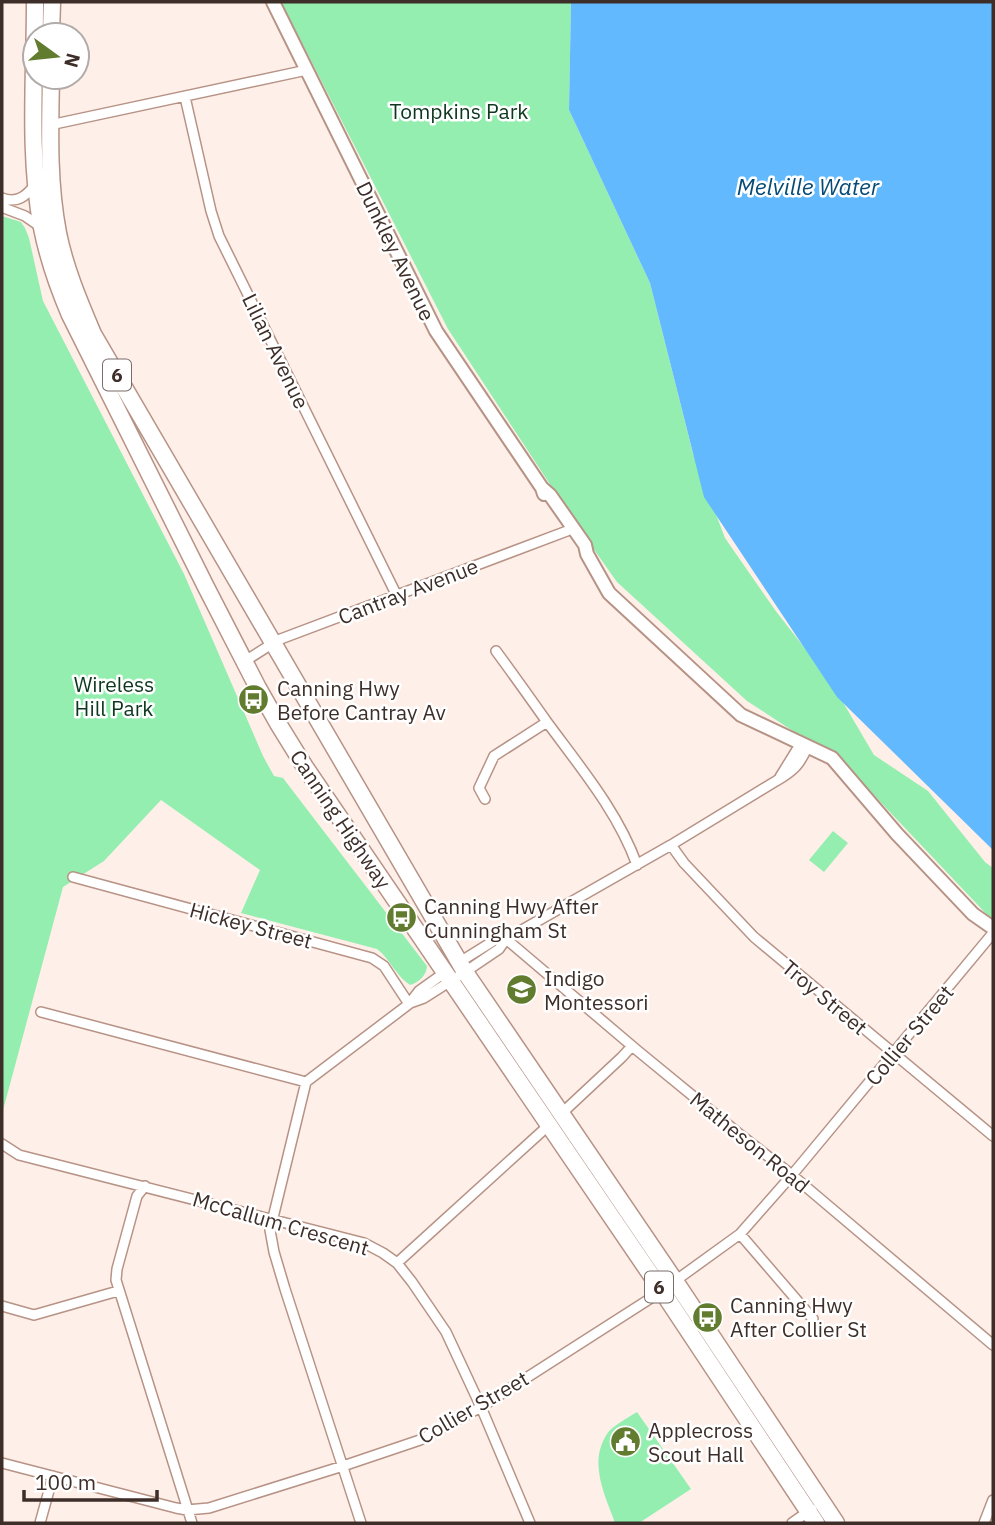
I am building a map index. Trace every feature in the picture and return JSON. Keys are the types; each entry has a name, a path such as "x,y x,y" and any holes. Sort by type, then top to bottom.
{"highway":[{"name":"Canning Highway","path":"35,2 36,184 42,228 54,274 71,315 206,587 278,725 448,976 555,1120 816,1512 836,1523"},
{"path":"51,21 52,2"},
{"name":"Canning Highway","path":"51,91 50,167 58,233 77,298 93,334 462,967 555,1120"}],"street":[{"name":"Dunkley Avenue","path":"273,2 436,331 542,488 547,500 587,554 609,593 741,715 780,734 784,740 832,758 897,834 973,914 976,923 993,934"},
{"path":"50,125 307,70"},
{"name":"Lilian Avenue","path":"185,97 219,236 397,596"},
{"path":"2,198 15,201 24,197 36,184"},
{"path":"2,204 4,208 25,216 42,228"},
{"name":"Cantray Avenue","path":"245,661 284,638 570,529"},
{"path":"496,651 607,807 637,864"},
{"path":"485,799 479,788 494,756 547,722"},
{"path":"361,1523 274,1252 270,1230 306,1082 408,1003 424,998 495,940 506,939 671,845 779,779 803,747"},
{"name":"Troy Street","path":"671,845 684,863 754,937 993,1136"},
{"name":"Hickey Street","path":"73,877 372,958 384,966 408,1003"},
{"name":"Collier Street","path":"187,1510 209,1508 420,1440 481,1407 668,1286 740,1234 993,934"},
{"name":"Matheson Road","path":"506,939 993,1345"},
{"path":"41,1012 306,1082"},
{"path":"397,1263 555,1120 632,1046"},
{"name":"McCallum Crescent","path":"2,1144 19,1155 364,1243 397,1263 446,1332 530,1523"},
{"path":"145,1186 136,1196 116,1280 192,1523"},
{"path":"740,1234 813,1319"},
{"path":"2,1306 34,1315 118,1291"},
{"path":"2,1463 187,1510"},
{"path":"40,1523 53,1476"},
{"path":"984,1523 993,1500"},
{"path":"792,1523 816,1512"}],"green space":[{"name":"Tompkins Park","path":"281,2 571,2 569,110 650,283 693,454 725,538 775,610 831,682 874,755 928,791 985,862 993,868 993,921 851,771 747,701 617,582 448,329"},
{"name":"Wireless Hill Park","path":"2,216 21,222 25,228 43,301 184,574 274,776 283,778 427,966 421,978 410,985 377,949 241,913 260,870 161,800 104,861 63,887 2,1114"},
{"path":"833,831 848,843 824,872 809,860"},
{"path":"637,1412 691,1489 639,1523 615,1523 600,1479 601,1445 609,1431"}],"water":[{"name":"Melville Water","path":"571,2 993,2 993,850 837,697 704,497 650,283 569,110"}],"place":[{"name":"Canning Hwy Before Cantray Av","path":"254,700"},
{"name":"Canning Hwy After Cunningham St","path":"401,918"},
{"name":"Indigo Montessori","path":"521,990"},
{"name":"Canning Hwy After Collier St","path":"707,1317"},
{"name":"Applecross Scout Hall","path":"625,1442"}]}
